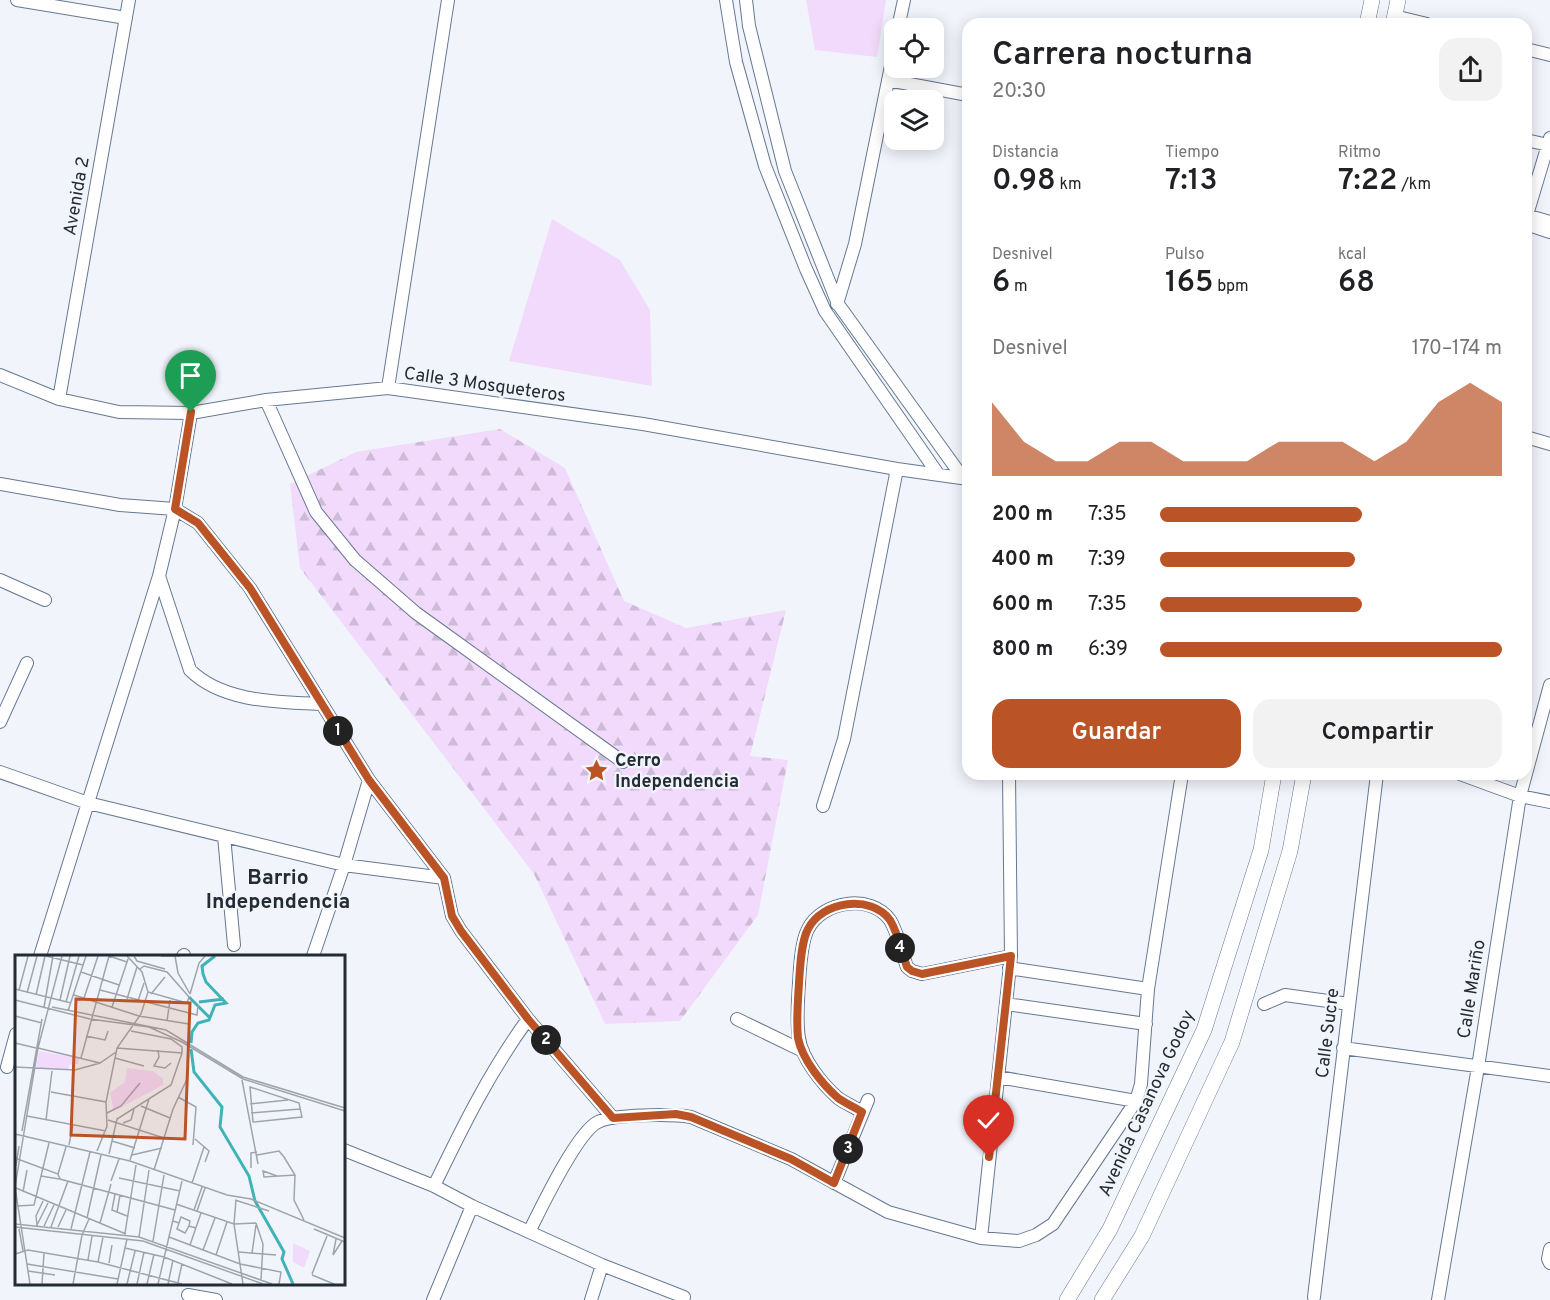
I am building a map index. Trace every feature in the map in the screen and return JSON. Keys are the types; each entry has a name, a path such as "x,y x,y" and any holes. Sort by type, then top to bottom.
{"street":[{"path":"16,0 126,18"},
{"name":"Avenida 2","path":"59,399 129,0"},
{"path":"388,388 448,0"},
{"path":"726,0 736,62 765,166 788,228 825,311 938,474"},
{"path":"746,0 749,26 785,171 838,304 962,474"},
{"path":"900,18 904,0"},
{"path":"1368,18 1372,0"},
{"path":"1394,18 1398,0"},
{"path":"1532,50 1550,55"},
{"path":"825,311 838,304 855,244 888,80 962,94"},
{"path":"1532,141 1549,142 1532,198"},
{"path":"1532,219 1550,222"},
{"path":"1532,222 1550,232"},
{"name":"Calle 3 Mosqueteros","path":"0,375 59,399 119,412 191,412 267,400 388,388 643,424 897,469 962,478"},
{"path":"267,400 316,512 355,560 416,613 623,762"},
{"path":"41,955 159,576 175,509 191,412"},
{"path":"1532,439 1550,444"},
{"path":"823,806 844,739 897,469"},
{"path":"0,484 120,505 175,509 198,523 250,588 369,780 444,878 452,916 461,931 528,1019 613,1118"},
{"path":"159,576 190,670 201,681 215,688 272,702 320,704"},
{"path":"0,580 45,600"},
{"path":"0,722 27,663"},
{"name":"Calle Mariño","path":"1532,758 1547,710 1550,685"},
{"path":"0,772 88,803 344,865 444,878"},
{"path":"314,955 369,780"},
{"path":"981,1238 1010,962 1009,780"},
{"path":"529,1232 555,1181 586,1131 598,1122 613,1118 676,1114 691,1117 791,1159 888,1212 981,1238 1020,1241 1036,1235 1053,1224 1136,1101 1141,1084 1148,989 1181,780"},
{"name":"Avenida Casanova Godoy","path":"1067,1300 1110,1229 1204,1030 1261,850 1273,780"},
{"path":"1102,1300 1142,1236 1232,1042 1290,851 1303,780"},
{"name":"Calle Sucre","path":"1314,1297 1376,780"},
{"path":"1477,780 1520,796 1550,802"},
{"name":"Calle Mariño","path":"1438,1300 1478,1067 1520,796 1525,780"},
{"path":"224,836 234,945"},
{"path":"862,1112 839,1098 831,1090 807,1059 799,1039 797,1016 799,977 808,929 820,915 837,906 856,903 872,906 881,911 890,921 907,967 922,974 1010,962 1148,989"},
{"path":"1264,1004 1285,995 1349,1004"},
{"path":"1006,1004 1146,1024"},
{"path":"737,1018 803,1051"},
{"path":"434,1186 468,1114 505,1050 528,1019"},
{"path":"8,1067 15,1038"},
{"path":"1343,1048 1550,1076"},
{"path":"998,1077 1136,1101"},
{"path":"834,1183 868,1100"},
{"path":"345,1150 434,1186 472,1206 602,1265 684,1298"},
{"path":"433,1300 472,1206"},
{"path":"591,1300 602,1265"},
{"path":"188,1294 216,1300"}],"green space":[{"path":"806,0 886,0 877,57 815,50"},
{"path":"552,219 620,260 650,310 652,386 509,361"},
{"path":"500,429 565,468 624,601 686,628 786,610 750,756 788,760 758,915 680,1021 605,1024 534,874 300,568 290,484 356,452"}],"place":[{"name":"Cerro Independencia","path":"597,770"}],"district":[{"name":"Barrio Independencia","path":"278,889"}],"route":[{"path":"191,412 175,509 198,523 250,588 369,780 444,878 452,916 461,931 528,1019 613,1118 676,1114 691,1117 791,1159 834,1183 862,1112 839,1098 807,1059 799,1039 797,1016 799,977 808,929 820,915 837,906 856,903 872,906 881,911 890,921 907,967 912,971 922,974 1011,956 989,1157"}]}
